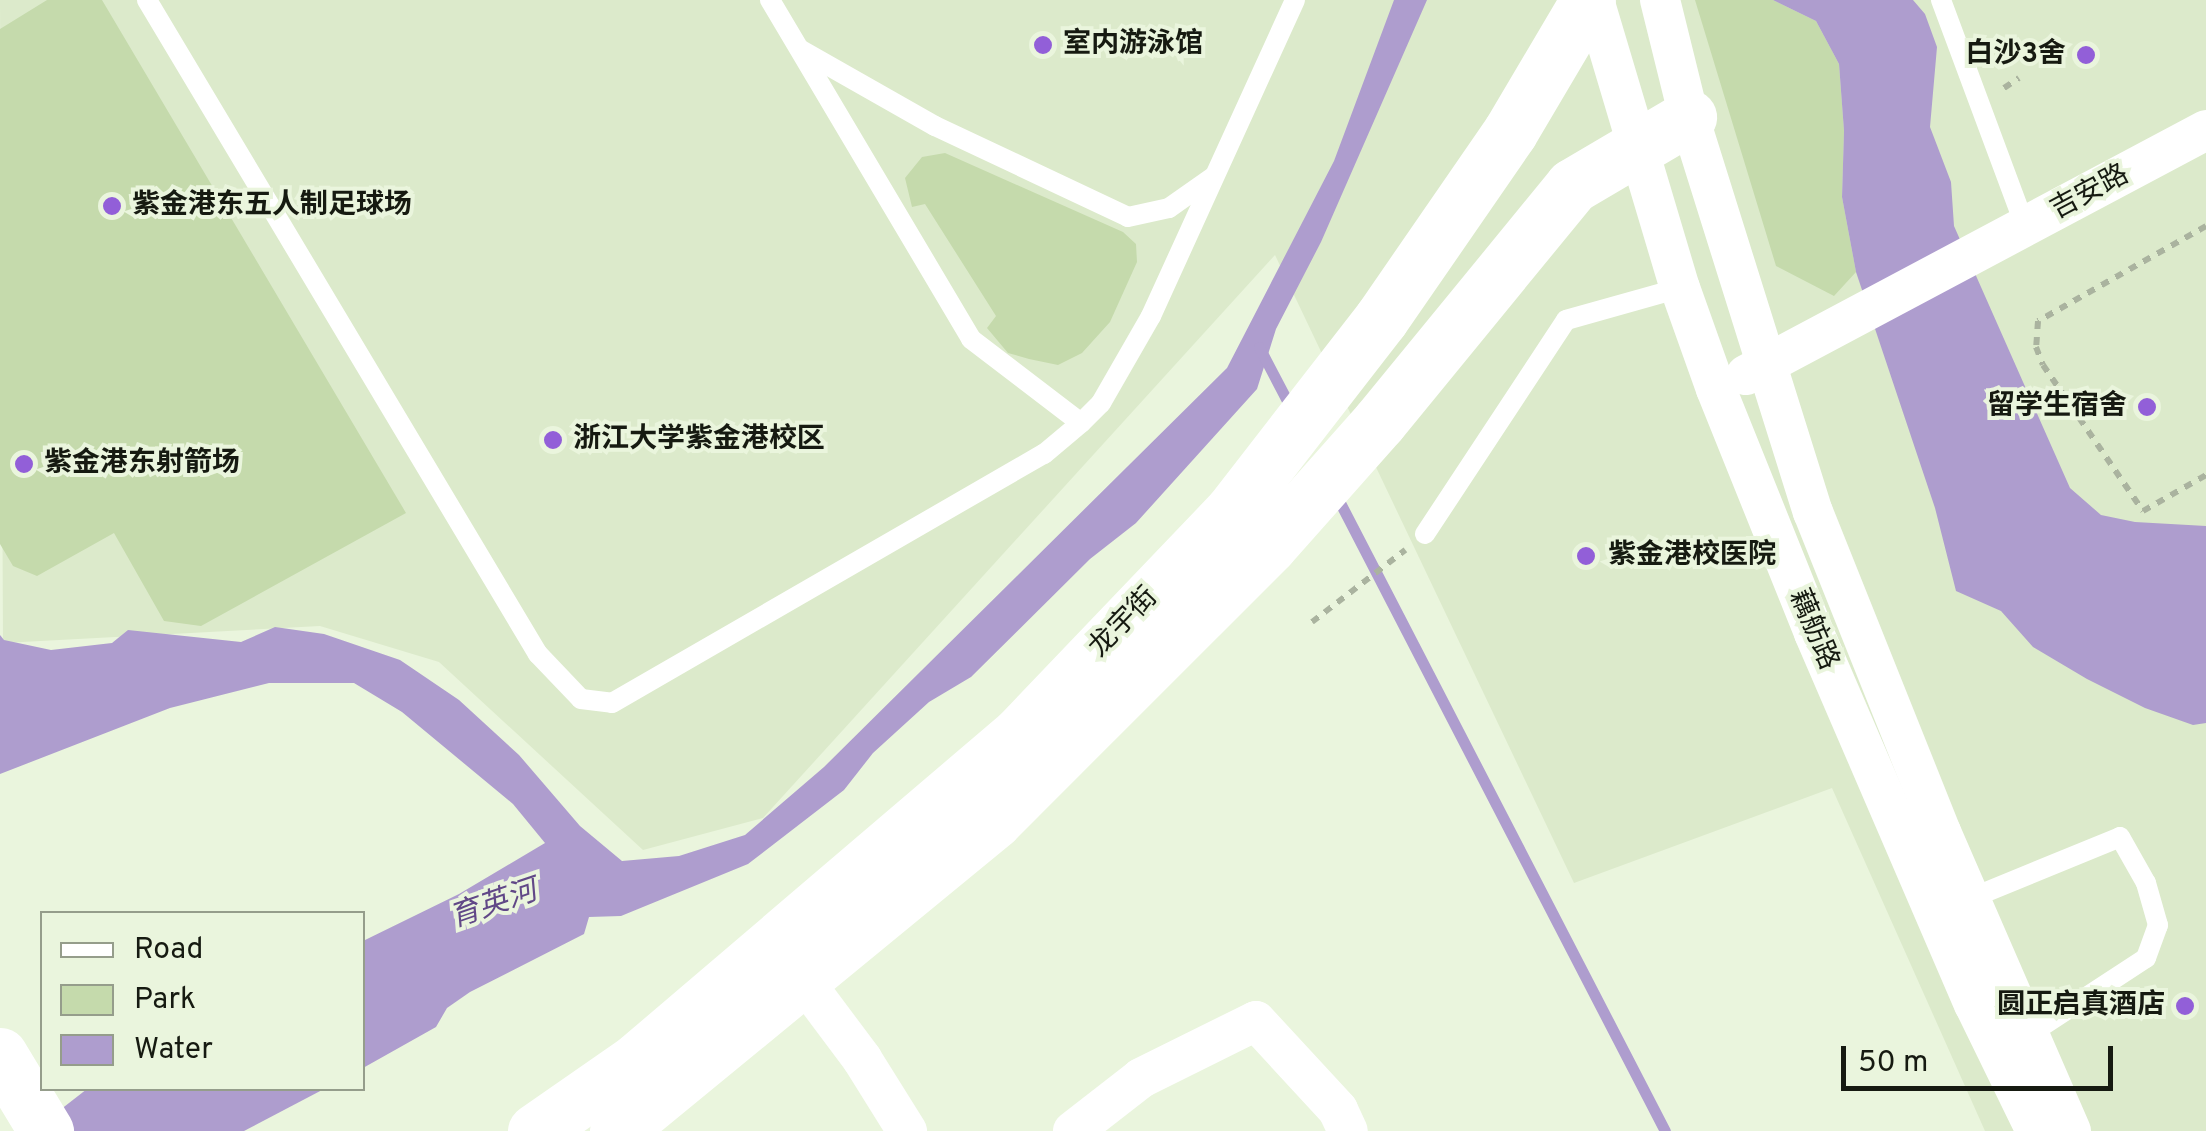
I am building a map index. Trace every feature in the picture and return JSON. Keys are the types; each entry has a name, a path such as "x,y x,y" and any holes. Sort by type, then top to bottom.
{"street":[{"name":"藕舫路","path":"1591,0 1680,288 1814,634 1974,1004 2062,1123"},
{"name":"龙宇街","path":"617,1131 994,821 1250,528 1341,374 1510,132 1591,0"},
{"name":"藕舫路","path":"1660,0 1689,117 1833,564 1969,899 2030,1034 2062,1123"},
{"name":"龙宇街","path":"536,1131 637,1060 1019,734 1250,528 1378,422 1572,186 1689,117"},
{"name":"吉安路","path":"1716,389 1848,324 2206,130"},
{"path":"803,980 862,1059 907,1131"},
{"path":"1073,1131 1141,1078 1256,1021 1338,1110 1348,1131"},
{"path":"0,1055 37,1116"}],"lane":[{"path":"147,0 538,654 581,699 612,703 1044,454 1082,423 1101,403 1151,316 1197,223 1212,177 1295,0"},
{"path":"770,0 971,339 1082,423"},
{"path":"1941,0 2026,228"},
{"path":"799,49 935,126 1128,217 1169,208 1212,177"},
{"path":"1425,534 1566,320 1680,288"},
{"path":"1969,899 2120,836 2146,883 2158,925 2146,958 2030,1034"}],"path":[{"path":"2206,226 2038,321 2036,347 2043,365 2144,511 2206,475"},
{"path":"1312,622 1425,534"}],"shaded area":[{"name":"浙江大学紫金港校区","path":"0,0 2206,0 2206,1131 1985,1131 1832,788 1574,883 1275,255 763,818 643,850 439,662 320,626 3,643"}],"green space":[{"name":"紫金港东五人制足球场","path":"47,0 102,0 406,513 201,626 164,621 114,533 37,576 13,566 0,544 0,29"},
{"path":"1695,0 1773,0 1816,21 1839,64 1844,131 1842,197 1856,272 1834,296 1776,266"},
{"path":"945,153 1123,232 1136,244 1137,262 1110,322 1082,353 1058,365 1029,359 1008,353 987,328 996,316 925,204 912,207 905,178 922,157"}],"water":[{"name":"育英河","path":"1394,0 1427,0 1321,242 1276,329 1257,389 1136,523 1090,559 971,677 929,702 873,753 844,790 748,864 621,916 589,917 584,934 470,992 447,1008 436,1027 365,1067 365,940 459,894 545,843 513,804 402,712 354,683 269,683 170,708 0,774 0,635 4,640 51,650 112,643 128,630 241,642 275,627 324,634 400,660 459,700 519,755 580,826 622,861 679,856 745,835 824,767 1227,368 1334,161"},
{"path":"1773,0 1913,0 1925,14 1937,47 1930,127 1951,182 1954,226 2070,488 2101,515 2135,522 2206,526 2206,723 2193,725 2145,708 2087,679 2033,647 2001,611 1956,591 1935,508 1856,272 1842,197 1844,131 1839,64 1816,21"},
{"path":"84,1091 320,1091 244,1131 33,1131"}],"waterway":[{"path":"1259,347 1292,410"},
{"path":"1335,493 1665,1131"}],"place":[{"name":"室内游泳馆","path":"1043,45"},
{"name":"白沙3舍","path":"2086,55"},
{"name":"紫金港东五人制足球场","path":"112,206"},
{"name":"留学生宿舍","path":"2147,407"},
{"name":"浙江大学紫金港校区","path":"553,440"},
{"name":"紫金港东射箭场","path":"24,464"},
{"name":"紫金港校医院","path":"1586,556"},
{"name":"圆正·启真酒店","path":"2185,1006"}]}
